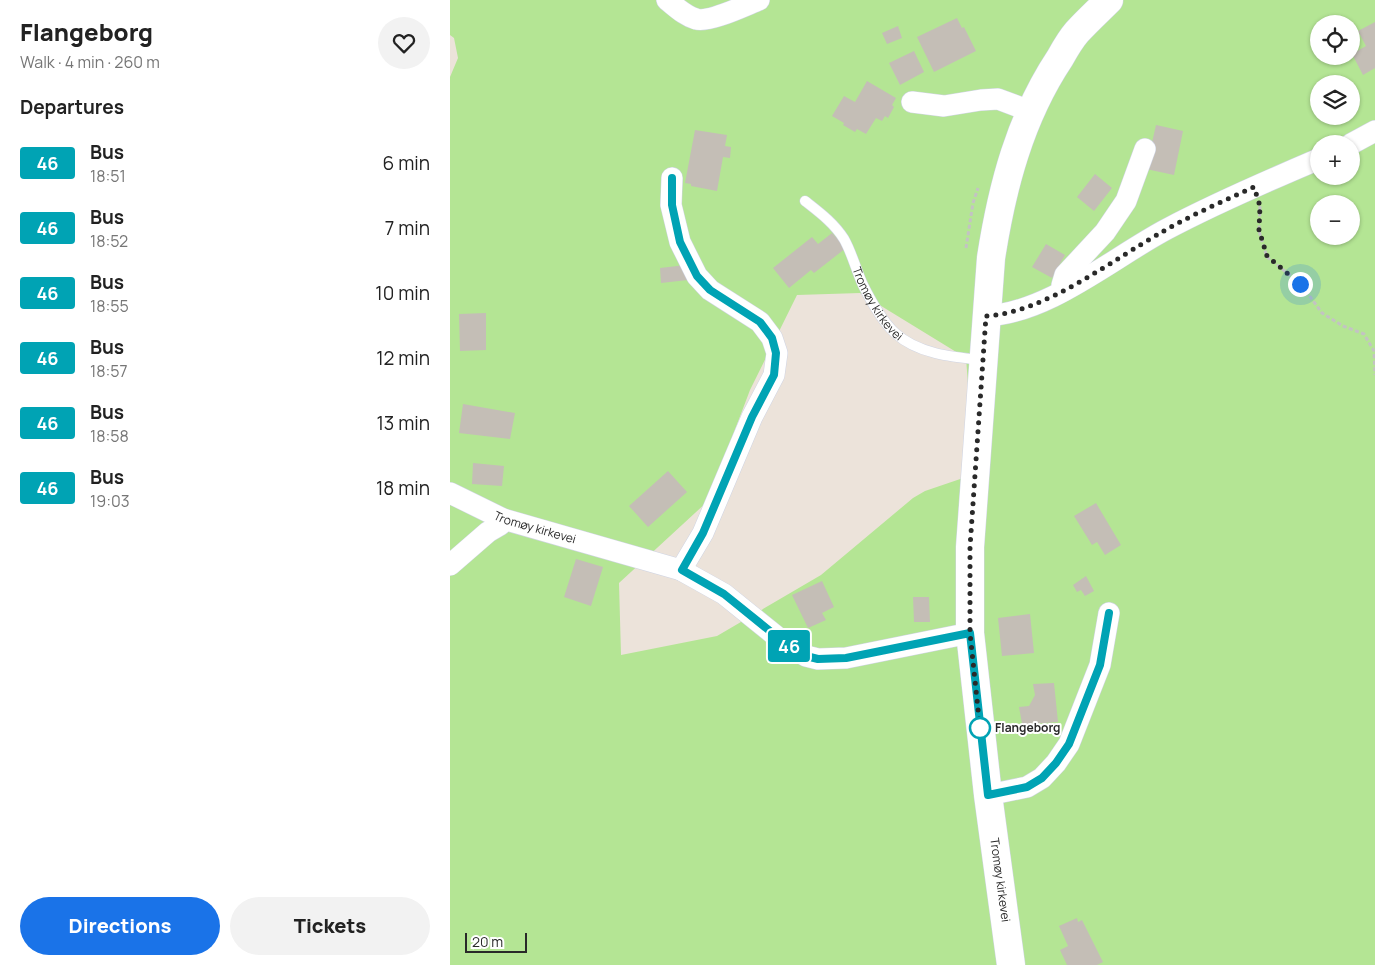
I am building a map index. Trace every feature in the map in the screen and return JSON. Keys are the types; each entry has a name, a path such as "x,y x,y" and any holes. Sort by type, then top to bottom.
{"main road":[{"name":"Tromøy kirkevei","path":"1011,965 988,795 970,633 970,547 991,258 998,214 1016,146 1030,111 1045,80 1076,34 1109,0"}],"street":[{"path":"667,0 685,14 698,20 716,17 760,0"},
{"path":"912,102 944,106 998,99 1030,111"},
{"path":"1360,139 1375,131"},
{"path":"1063,290 1062,284 1065,276 1105,232 1126,201 1145,149"},
{"path":"986,316 1032,306 1166,230 1254,187 1310,163"},
{"path":"672,178 672,205 680,242 697,276 710,290 760,322 772,338 776,353 774,375 752,417 703,533 682,570"},
{"name":"Tromøy kirkevei","path":"450,493 503,519 682,570 724,594 786,644 806,656 818,659 846,658 970,633"},
{"path":"450,565 488,532 500,525 503,519"},
{"path":"988,795 1027,787 1042,778 1056,763 1069,744 1100,665 1109,613"}],"lane":[{"name":"Tromøy kirkevei","path":"805,201 834,226 843,237 863,285 886,322 896,333 907,341 928,351 958,358 983,360"}],"path":[{"path":"1254,187 1260,206 1259,230 1267,256 1300,284 1322,313 1343,326 1364,334 1374,351 1375,375"}],"green space":[{"path":"450,0 1375,0 1375,965 450,965 450,77 458,58 454,38 450,35","holes":["860,293 966,358 974,462 972,475 925,491 913,498 821,575 717,636 621,655 619,583 708,501 750,390 797,295"]}],"building":[{"path":"957,18 962,28 964,27 976,51 934,72 917,37"},
{"path":"1375,22 1375,68 1363,75 1358,65 1360,65 1360,49 1366,46 1360,35 1360,30"},
{"path":"898,26 902,38 887,44 882,33"},
{"path":"914,51 924,72 900,85 889,63"},
{"path":"867,81 896,98 888,118 885,116 882,121 876,118 866,134 857,129 855,132 832,116 844,96 855,102"},
{"path":"1156,125 1183,131 1174,175 1146,169"},
{"path":"695,130 727,135 725,146 731,147 730,158 723,157 717,191 685,183"},
{"path":"1095,174 1112,188 1094,211 1077,197"},
{"path":"832,233 846,248 814,273 811,270 789,288 773,268 812,237 818,244"},
{"path":"1046,244 1065,255 1052,278 1032,267"},
{"path":"686,265 688,280 661,283 660,268"},
{"path":"486,313 486,350 460,351 459,314"},
{"path":"463,404 515,413 510,439 459,433"},
{"path":"473,463 504,466 502,486 472,484"},
{"path":"668,471 687,492 648,527 629,506"},
{"path":"1096,503 1121,545 1105,555 1097,542 1092,545 1074,516"},
{"path":"576,559 603,567 591,606 564,597"},
{"path":"1086,576 1094,591 1085,596 1081,590 1077,592 1073,585"},
{"path":"822,581 834,607 822,613 826,620 808,628 792,595"},
{"path":"913,597 929,597 930,622 914,622"},
{"path":"1030,614 1034,653 1002,656 998,618"},
{"path":"1054,683 1058,722 1030,724 1030,729 1023,729 1019,707 1029,706 1035,695 1033,684"},
{"path":"1077,918 1078,922 1082,920 1103,962 1097,965 1067,965 1060,950 1068,946 1059,926"}],"bus line":[{"name":"46","path":"672,178 672,205 680,242 697,276 710,290 760,322 772,338 776,353 774,375 752,417 703,533 682,570 724,594 786,644 806,656 818,659 846,658 970,633 988,795 1027,787 1042,778 1056,763 1069,744 1100,665 1109,613"}],"place":[{"name":"Flangeborg","path":"980,728"}],"route":[{"path":"980,728 970,633 970,547 986,316 1032,306 1166,230 1254,187 1260,206 1259,230 1267,256 1300,284"}]}
